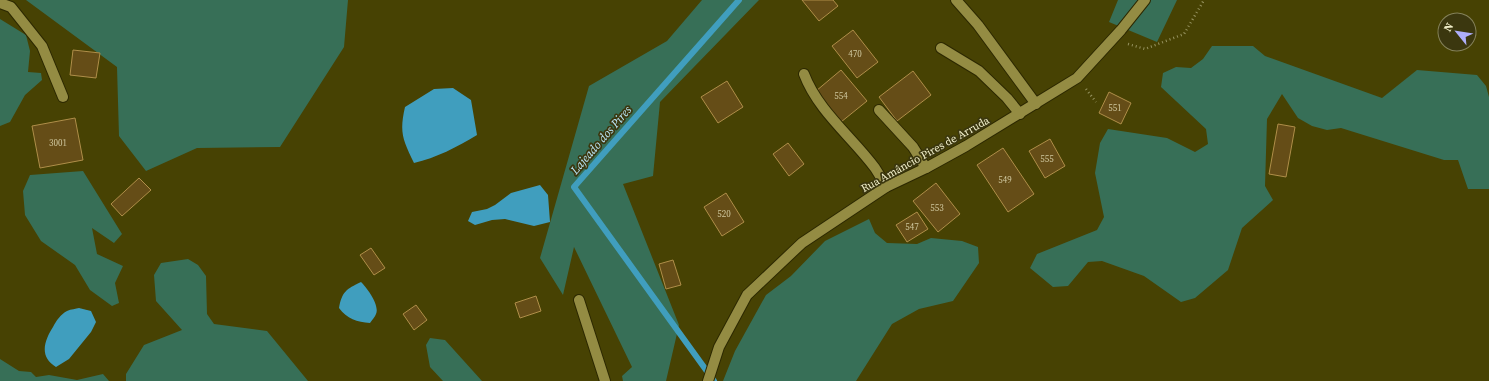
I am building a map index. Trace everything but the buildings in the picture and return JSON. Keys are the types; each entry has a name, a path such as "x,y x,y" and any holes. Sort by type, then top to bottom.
{"street":[{"path":"956,0 978,25 1036,104"},
{"name":"Rua Amâncio Pires de Arruda","path":"708,381 719,347 746,295 802,243 886,187 926,168 966,146 1077,78 1145,0"},
{"path":"0,3 11,7 42,46 63,96"},
{"path":"941,48 979,72 1007,98 1020,114"},
{"path":"804,74 809,88 875,169 886,187"},
{"path":"879,110 913,147 926,168"},
{"path":"579,300 605,381"}],"path":[{"path":"1111,40 1145,49 1184,34 1204,0"}],"green space":[{"path":"26,0 348,0 344,47 280,147 197,148 146,171 119,136 117,67"},
{"path":"702,0 759,0 660,102 653,176 623,184 679,325 666,381 623,381 622,376 632,367 574,247 563,295 540,258 589,86 667,41"},
{"path":"1118,0 1177,0 1157,42 1109,22"},
{"path":"0,19 26,35 30,51 28,72 41,73 42,80 25,95 10,122 0,126"},
{"path":"1212,46 1253,46 1265,56 1382,98 1417,70 1477,75 1486,86 1489,97 1489,189 1468,189 1458,160 1444,160 1341,128 1327,130 1312,126 1298,118 1282,94 1267,119 1265,186 1273,200 1242,228 1228,270 1195,298 1181,302 1144,276 1102,261 1088,262 1068,286 1053,287 1030,268 1037,254 1097,230 1104,217 1095,173 1100,143 1108,129 1167,138 1195,152 1208,144 1206,129 1161,87 1163,73 1176,67 1191,68 1203,59"},
{"path":"83,171 122,234 114,243 92,228 97,254 123,266 115,283 119,303 112,306 90,290 75,265 41,241 25,215 23,191 30,175"},
{"path":"869,219 875,233 887,243 917,244 931,238 962,241 978,247 979,263 953,301 919,309 892,324 856,381 723,381 735,351 766,295 791,276 825,241"},
{"path":"188,259 198,265 206,276 207,314 214,324 267,331 308,381 126,381 126,374 144,345 182,330 156,301 154,275 161,263"},
{"path":"430,338 445,340 482,381 443,381 430,367 426,345"},
{"path":"0,359 19,371 31,372 36,377 49,375 77,380 103,374 109,381 0,381"}],"water":[{"path":"453,88 471,100 477,135 446,152 414,163 407,148 402,130 405,107 434,89"},
{"path":"540,185 548,195 550,222 534,226 505,219 492,220 475,225 468,221 472,212 487,209 511,193"},
{"path":"361,282 375,302 377,310 370,323 353,319 345,315 339,308 343,295 352,287"},
{"path":"79,308 91,311 96,322 91,332 69,359 56,367 51,363 45,354 47,338 56,322 63,314 69,310"}],"waterway":[{"name":"Lajeado dos Pires","path":"714,381 574,187 739,0"}]}
